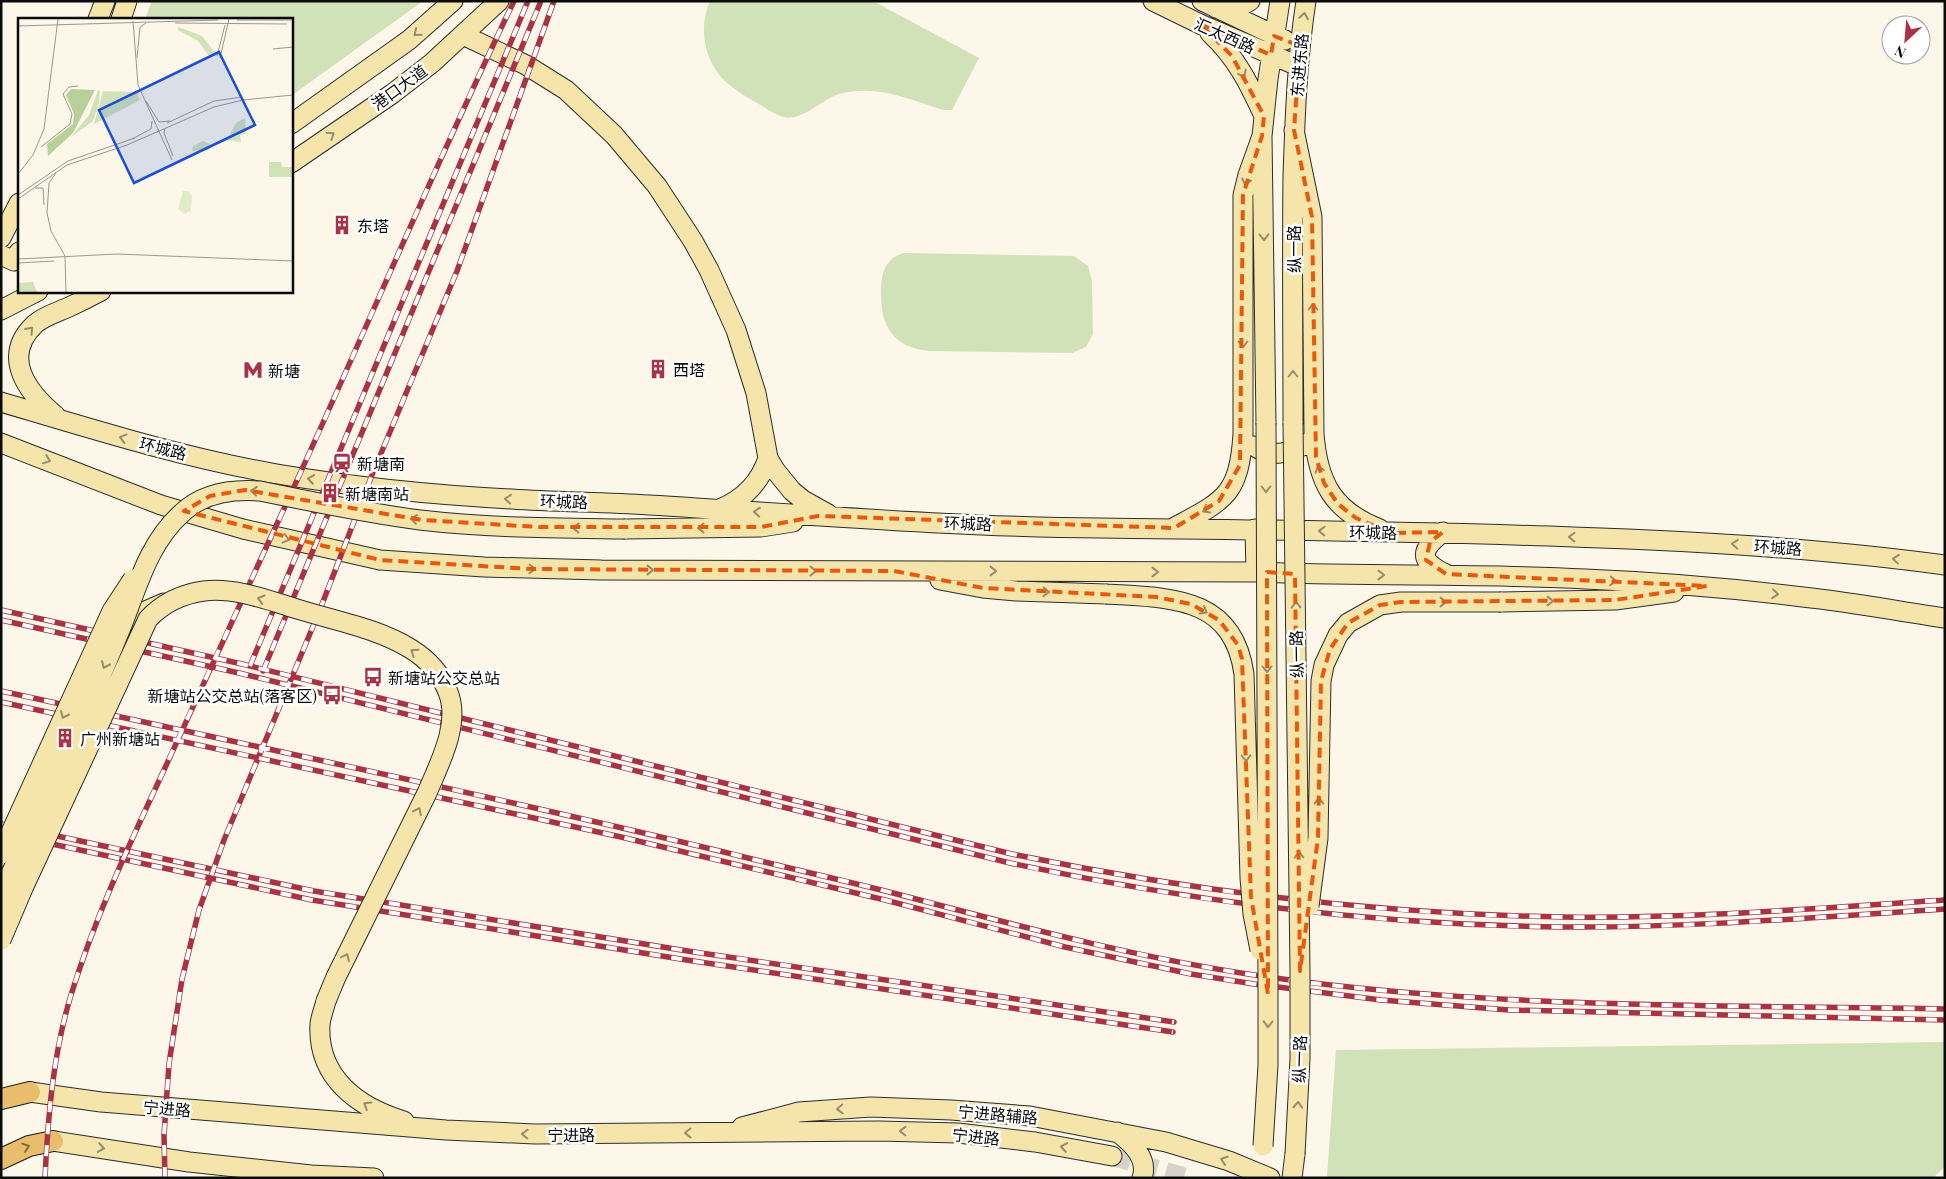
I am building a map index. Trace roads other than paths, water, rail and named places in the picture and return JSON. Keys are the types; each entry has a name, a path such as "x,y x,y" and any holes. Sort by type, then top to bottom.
{"main road":[{"path":"98,18 105,1"},
{"path":"120,18 128,1"},
{"name":"港口大道","path":"292,123 409,40 454,1"},
{"name":"港口大道","path":"292,162 392,94 432,63 499,1"},
{"name":"汇太西路","path":"1152,1 1298,66"},
{"path":"1209,5 1243,5 1250,1"},
{"name":"东进东路","path":"1262,136 1280,1"},
{"name":"东进东路","path":"1294,130 1298,66 1306,1"},
{"name":"汇太西路","path":"1209,5 1274,36 1300,46"},
{"path":"1200,24 1232,56 1243,72 1264,116"},
{"path":"463,35 505,54 566,90 614,135 657,186 693,241 720,292 736,330 756,393 768,458 783,481 797,495 815,507 841,518"},
{"path":"1294,130 1312,217 1314,434 1316,457 1324,483 1338,504 1356,518 1391,533"},
{"name":"纵一路","path":"1292,1178 1300,1059 1293,423 1294,130"},
{"path":"1174,528 1208,510 1220,501 1228,491 1240,465 1243,434 1243,195 1262,136"},
{"name":"纵一路","path":"1262,136 1266,423 1268,994 1268,1065 1263,1176"},
{"path":"1,238 18,205"},
{"path":"1,255 14,261 18,254"},
{"path":"1,310 36,292"},
{"path":"60,420 33,396 24,385 17,359 18,350 25,335 35,324 99,292"},
{"name":"环城路","path":"1,402 138,442 273,473 423,493 720,509 841,518 1098,528 1255,529 1391,533 1443,532 1685,541 1774,546 1945,565"},
{"path":"1243,434 1250,443 1260,450 1277,454 1297,450 1307,443 1314,434"},
{"path":"1,443 161,505 243,529 328,550 380,560 493,567 601,570 1256,572 1332,575 1446,574 1584,579 1707,586 1805,597 1945,618"},
{"path":"720,509 732,504 747,493 761,476 768,458"},
{"path":"1,854 112,611 124,590 145,565 170,526 182,512 194,503 210,496 245,490 260,491 321,504 422,520 529,527 625,529 761,527 818,516"},
{"path":"1255,529 1256,572"},
{"path":"1443,532 1430,542 1426,551 1426,560 1432,568 1446,574"},
{"path":"1,904 8,880 119,635 145,565"},
{"path":"894,571 983,588 1165,598 1191,604 1205,610 1219,620 1238,645 1244,674 1251,897 1268,994"},
{"path":"1300,971 1318,838 1321,681 1330,649 1338,635 1348,624 1380,605 1401,602 1615,600 1707,586"},
{"path":"119,635 141,613 170,601 191,593 226,591 252,596 370,630 399,642 424,659 433,668 448,693 451,707 449,736 438,767 336,977 320,1022 320,1041 324,1059 334,1077 349,1093 372,1109 394,1117 446,1130"},
{"path":"1,940 140,631 157,609 170,601"},
{"path":"1,1099 30,1092"},
{"name":"宁进路","path":"30,1092 101,1102 446,1130 544,1134 879,1131 958,1133 1035,1142 1112,1156"},
{"name":"宁进路辅路","path":"721,1133 782,1115 799,1112 871,1107 951,1110 1030,1116 1166,1142 1229,1161 1263,1176"},
{"path":"1115,1131 1131,1142 1141,1157 1144,1173 1142,1178"},
{"path":"1,1158 29,1146 53,1141 189,1162 311,1175 374,1178"}],"tunnel":[{"path":"1112,1156 1188,1178"}],"railway":[{"path":"45,1178 50,1108 60,1040 80,966 102,909 138,825 306,460 453,131 514,1"},
{"path":"250,666 528,1"},
{"path":"263,671 541,1"},
{"path":"165,1178 164,1135 169,1064 182,979 199,910 224,840 319,612 372,475 457,271 554,1"},
{"path":"1,610 242,664 1012,854 1218,890 1355,906 1493,915 1563,917 1707,915 1945,900"},
{"path":"1,620 239,673 1010,863 1079,877 1216,900 1285,909 1423,922 1563,927 1706,924 1945,909"},
{"path":"1,691 547,811 872,888 1076,940 1214,969 1346,987 1516,1000 1688,1006 1945,1009"},
{"path":"1,702 621,837 885,900 1065,947 1191,974 1381,1000 1509,1010 1945,1020"},
{"path":"1,824 314,891 694,952 1174,1022"},
{"path":"1,833 312,900 693,961 1173,1032"}],"place":[{"name":"东塔","path":"342,225"},
{"name":"西塔","path":"658,369"},
{"name":"新塘","path":"253,370"},
{"name":"新塘南","path":"342,463"},
{"name":"新塘南站","path":"330,493"},
{"name":"新塘站公交总站","path":"373,677"},
{"name":"新塘站公交总站(落客区)","path":"332,695"},
{"name":"广州新塘站","path":"65,738"}]}
